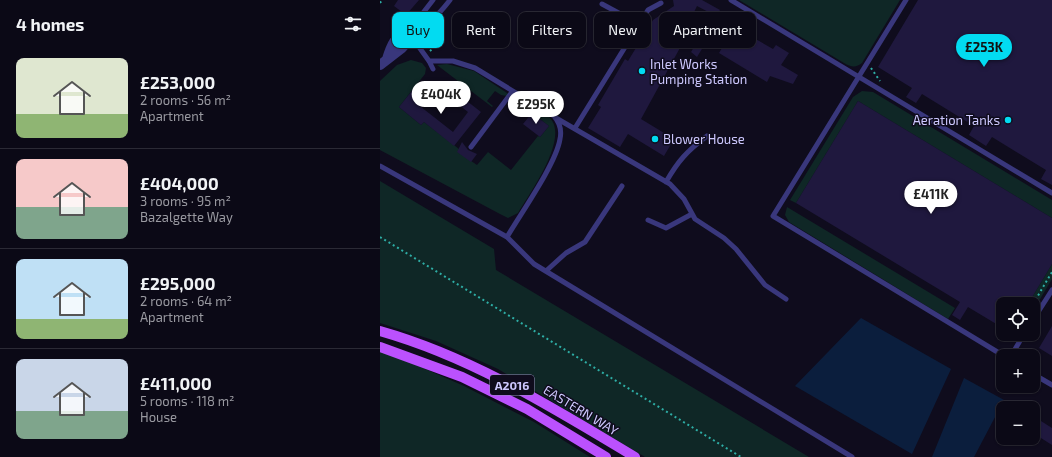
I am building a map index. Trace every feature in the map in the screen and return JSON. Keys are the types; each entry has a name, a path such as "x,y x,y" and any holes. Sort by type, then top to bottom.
{"main road":[{"name":"EASTERN WAY","path":"380,331 435,349 475,366 533,396 634,457"},
{"name":"EASTERN WAY","path":"380,347 462,377 527,409 606,457"}],"street":[{"path":"382,62 392,46"}],"lane":[{"path":"424,12 433,0"},
{"path":"441,12 450,0"},
{"path":"731,0 1052,192"},
{"path":"906,0 860,77 773,216 996,351"},
{"path":"647,12 662,3"},
{"path":"602,4 617,12"},
{"path":"420,48 429,61 432,69"},
{"path":"575,128 624,48"},
{"path":"429,61 453,61 475,68 512,92 666,182 680,194 695,218 724,238 765,285 786,299"},
{"path":"472,147 512,92"},
{"path":"507,237 558,148 561,128 554,116"},
{"path":"666,182 678,161 689,149 707,136"},
{"path":"380,166 507,237 534,264 852,457"},
{"path":"546,271 566,253 585,242 622,186"},
{"path":"648,220 666,228 692,214"},
{"path":"1040,309 1052,290"},
{"path":"1040,378 1052,385"},
{"path":"594,450 602,438"}],"path":[{"path":"424,54 435,47 442,21 446,16"},
{"path":"380,237 741,457"},
{"path":"1037,297 1052,272"}],"green space":[{"path":"739,0 900,0 862,63 858,66 853,66 844,63"},
{"path":"411,60 422,63 426,68 425,74 399,107 421,125 424,122 459,149 458,152 477,165 488,152 511,170 538,136 540,137 549,126 523,106 525,103 549,117 554,126 555,138 552,151 538,180 518,213 508,218 380,150 380,81 397,65"},
{"path":"447,64 474,71 513,97 501,95 495,91 487,101 493,106 492,107 437,65"},
{"path":"862,91 873,92 1052,200 1052,218 858,101 796,203 790,200 853,97"},
{"path":"380,181 494,249 496,270 809,457 645,457 498,369 436,341 380,323"},
{"path":"787,207 955,308 948,319 789,222 785,215"},
{"path":"1052,264 1052,279 1040,299 1040,297 1032,297"},
{"path":"380,349 464,386 534,422 590,457 380,457"}],"water":[{"path":"861,318 951,369 912,454 795,386"},
{"path":"964,378 1004,400 996,401 996,415 974,457 932,457"}],"building":[{"path":"398,0 419,0 409,12 402,12 394,6"},
{"name":"Inlet Works Pumping Station","path":"673,0 702,0 720,10 719,12 708,12 697,6 694,12 665,12 674,6"},
{"name":"Aeration Tanks","path":"918,0 1052,0 1052,185 1041,179 1046,170 992,137 986,146 969,135 974,126 922,94 916,103 906,97 912,88 878,67"},
{"name":"Inlet Works Pumping Station","path":"659,16 659,48 680,48 641,119 674,139 664,156 628,134 620,147 588,128 601,107 598,105 625,59 628,61 636,48 651,48 651,23"},
{"path":"756,39 773,49 776,45 789,53 781,65 798,75 793,84 770,76 767,82 719,53 722,48 756,48"},
{"path":"693,48 703,48 697,57 691,52"},
{"path":"415,87 423,93 416,103 453,132 468,112 444,93 449,87 481,112 454,146 424,122 421,125 399,107"},
{"path":"858,101 1052,218 1052,264 1032,297 996,297 996,324 968,307 960,320 952,315 960,302 796,203"},
{"path":"532,113 549,126 540,137 523,124"},
{"path":"462,142 468,150 477,154 471,162 457,152"},
{"path":"1052,326 1052,356 1039,348"},
{"path":"1040,420 1052,428 1052,445 1040,437"}],"place":[{"name":"Inlet Works Pumping Station","path":"642,71"},
{"name":"Aeration Tanks","path":"1008,120"},
{"name":"Blower House","path":"655,139"}]}
